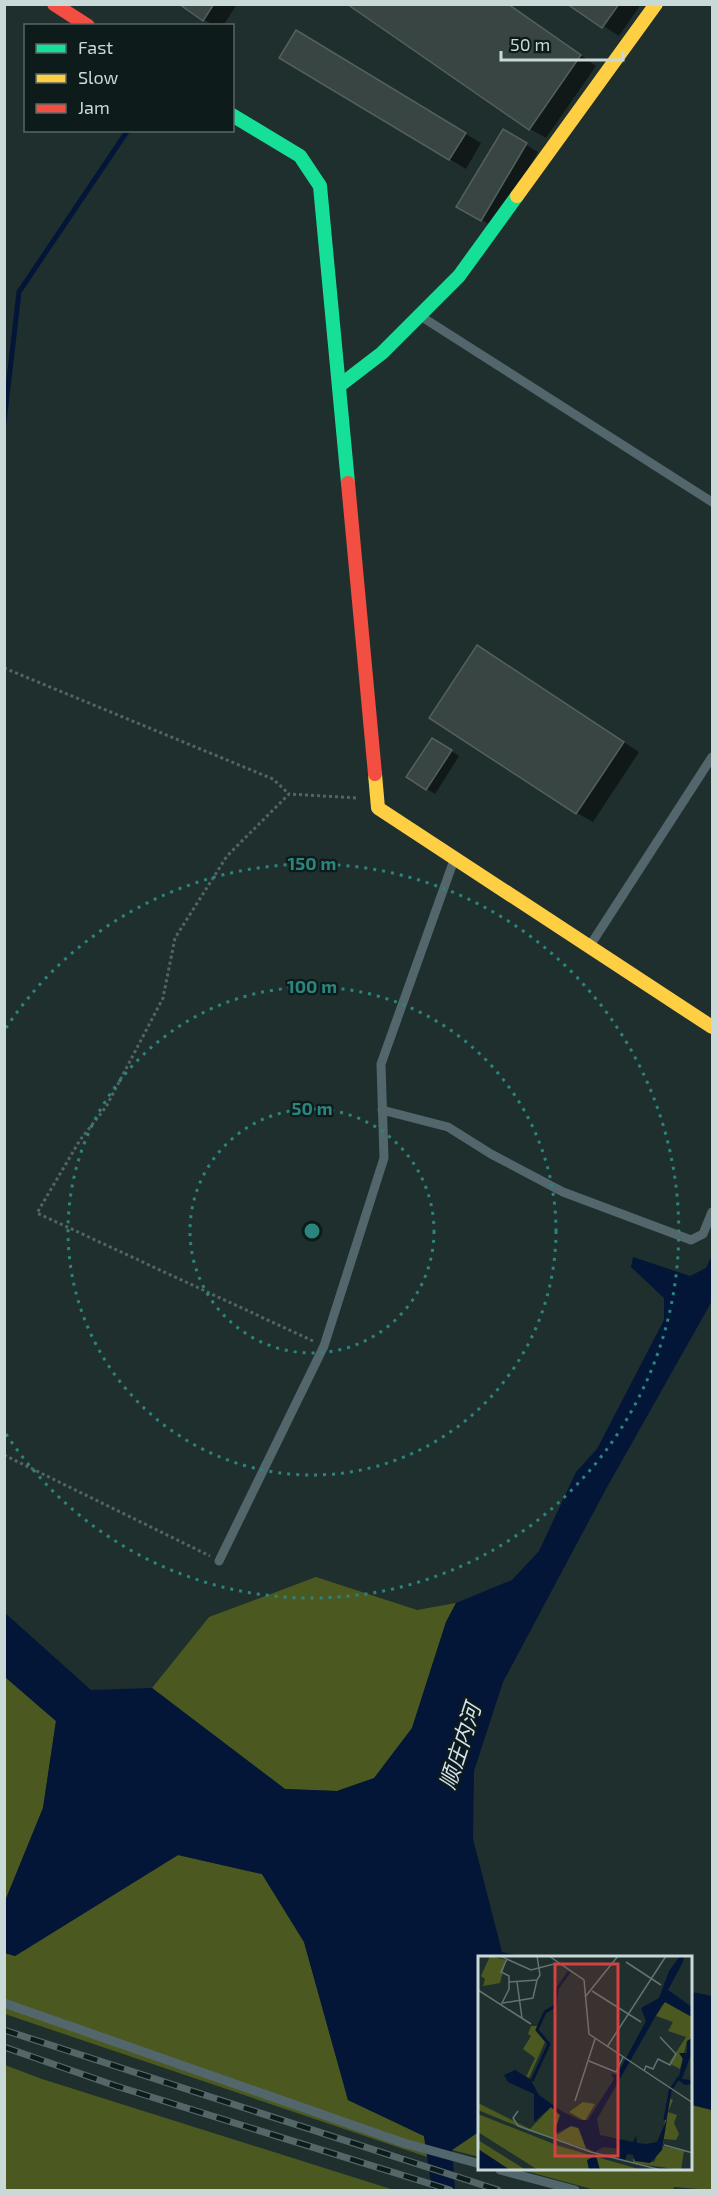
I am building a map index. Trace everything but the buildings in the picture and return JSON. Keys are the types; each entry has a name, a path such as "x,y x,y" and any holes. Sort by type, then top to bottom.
{"street":[{"path":"54,4 85,24"},
{"path":"339,386 382,354 459,276 656,4"},
{"path":"234,116 300,156 320,186 378,808 712,1027"}],"lane":[{"path":"420,316 712,502"},
{"path":"590,946 712,757"},
{"path":"219,1561 324,1346 384,1158 381,1064 454,858"},
{"path":"382,1110 448,1127 491,1155 563,1192 691,1240 704,1234 712,1212"},
{"path":"4,2003 405,2143 478,2163"},
{"path":"508,2171 575,2190"}],"path":[{"path":"4,668 273,779 289,794 355,797 378,808"},
{"path":"289,794 227,856 175,938 163,998 106,1107 80,1140 37,1213 324,1346"},
{"path":"4,1455 219,1561"}],"green space":[{"path":"316,1577 417,1610 456,1603 446,1622 412,1728 375,1778 337,1791 285,1789 152,1688 209,1617"},
{"path":"5,1677 56,1721 43,1808 5,1901"},
{"path":"178,1855 262,1874 304,1942 348,2100 424,2136 427,2157 5,2014 4,1953 15,1956"},
{"path":"5,2065 42,2079 394,2190 5,2190"},
{"path":"693,2105 712,2110 712,2190 674,2187 673,2190 595,2190 526,2171 693,2171"},
{"path":"478,2132 478,2156 452,2150"}],"water":[{"name":"顺庄内河","path":"712,1255 712,1301 606,1489 503,1682 474,1771 473,1839 502,1952 521,1956 478,1956 478,2132 452,2150 455,2190 432,2190 424,2136 348,2100 304,1942 262,1874 178,1855 15,1956 5,1953 5,1901 43,1808 56,1721 5,1677 4,1612 91,1690 152,1688 285,1789 337,1791 374,1778 412,1728 446,1622 456,1603 512,1580 539,1551 576,1472 597,1449 664,1320 664,1298 631,1267 633,1257 690,1276 706,1268"},
{"path":"693,1992 712,1996 712,2110 693,2105"}],"waterway":[{"path":"4,422 19,292 127,132"}],"railway":[{"path":"4,2030 498,2190"},
{"path":"4,2047 116,2086 450,2190"}],"traffic: fast":[{"path":"234,116 300,156 320,186 348,483"},
{"path":"339,386 382,353 459,276 517,196"}],"traffic: slow":[{"path":"517,196 656,4"},
{"path":"375,774 378,808 712,1027"}],"traffic: jam":[{"path":"54,4 85,24"},
{"path":"348,483 375,774"}]}
